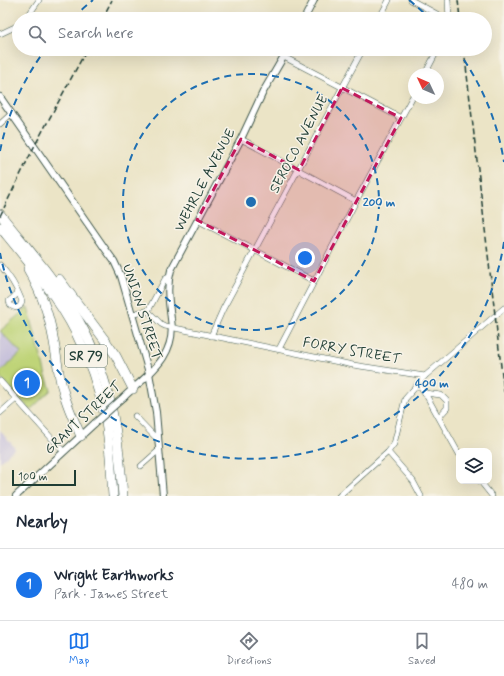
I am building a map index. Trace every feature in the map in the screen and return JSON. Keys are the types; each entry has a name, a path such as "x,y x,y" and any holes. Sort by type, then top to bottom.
{"highway":[{"name":"SR 79","path":"0,214 33,255 72,309 91,343 106,382 113,416 123,496"},
{"name":"SR 79","path":"0,226 50,292 76,332 82,346 96,384 105,417 113,496"},
{"path":"7,236 44,299 51,324 62,389 73,420 81,436"},
{"path":"33,255 42,259 116,356 133,389"}],"street":[{"path":"31,12 39,0"},
{"path":"308,12 314,0"},
{"path":"383,12 389,0"},
{"path":"411,0 433,12"},
{"path":"448,0 449,12"},
{"path":"0,34 12,28"},
{"name":"SEROCO AVENUE","path":"211,336 223,309 359,56"},
{"path":"428,68 434,56"},
{"path":"284,57 401,118"},
{"name":"WEHRLE AVENUE","path":"149,373 161,362 172,341 173,328 167,292 169,277 173,265 241,140 263,92 284,57"},
{"name":"UNION STREET","path":"0,97 114,262 121,276 149,373 156,412 163,496"},
{"path":"279,349 409,104"},
{"path":"0,124 12,113"},
{"path":"241,140 356,201"},
{"path":"197,220 314,281"},
{"path":"0,265 17,291"},
{"path":"148,311 165,279 169,277"},
{"path":"339,496 388,452 394,444 405,399 418,383 504,308"},
{"path":"132,315 148,311"},
{"path":"148,311 161,324 173,328"},
{"name":"FORRY STREET","path":"173,328 350,365 425,376"},
{"name":"GRANT STREET","path":"16,496 149,373"},
{"path":"0,381 64,452"},
{"path":"418,383 456,448"},
{"path":"425,393 441,395 447,401 447,408 439,417"},
{"path":"0,413 16,398"},
{"path":"135,416 158,440"},
{"path":"141,466 159,450"},
{"path":"388,452 413,481 421,496"},
{"path":"482,484 492,496"}],"highlighted area":[{"path":"342,88 401,118 314,281 197,220 241,139 299,170"}],"shaded area":[{"path":"0,331 21,353 0,372"},
{"path":"0,430 15,448 0,462"}],"green space":[{"path":"28,307 51,390 30,410 0,377 0,372 21,353 0,331"}],"railway":[{"path":"106,12 112,0"},
{"path":"458,0 459,12"},
{"path":"0,216 34,147 83,56"},
{"path":"465,56 504,392"}],"place":[{"name":"Wright Earthworks","path":"27,383"}]}
